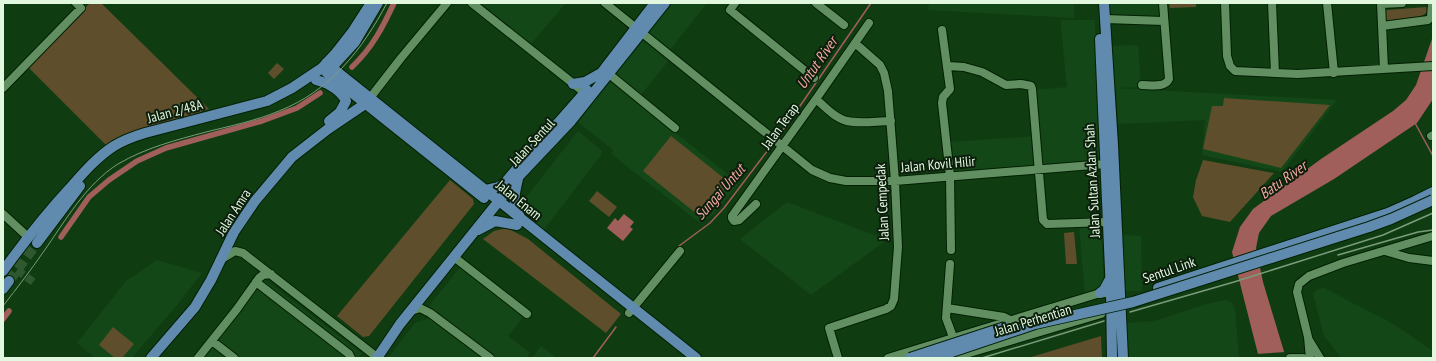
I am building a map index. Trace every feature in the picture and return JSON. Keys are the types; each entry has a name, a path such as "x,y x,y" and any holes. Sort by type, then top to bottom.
{"main road":[{"name":"Jalan 2/48A","path":"3,271 48,212 86,170 117,144 146,133 267,101 292,88 327,68 371,3"},
{"name":"Jalan 2/48A","path":"37,243 63,207 104,160 126,146 148,138 254,112 291,96 316,80 327,68 348,50 378,3"},
{"name":"Jalan Sentul","path":"639,30 655,3"},
{"name":"Jalan Sentul","path":"377,358 411,311 496,204 519,176 571,121 605,73 639,30 665,3"},
{"name":"Jalan Sultan Azlan Shah","path":"1098,3 1110,279 1116,293"},
{"name":"Jalan Sultan Azlan Shah","path":"1104,3 1116,293 1112,311 1112,358"},
{"path":"348,50 343,66 352,84"},
{"name":"Jalan Enam","path":"327,68 352,84 368,101 485,190 496,204"},
{"name":"Jalan Enam","path":"327,68 631,311 685,358"},
{"path":"573,84 585,82 605,73"},
{"name":"Jalan Sentul","path":"485,190 504,184 535,147 605,73"},
{"path":"292,157 303,143 340,112 346,102 341,93 328,84 316,80"},
{"name":"Jalan Amra","path":"151,358 195,307 246,213 292,157 368,101"},
{"path":"474,232 495,221 519,222 514,200 519,176"},
{"name":"Sentul Link","path":"910,358 1031,319 1116,301 1148,292 1388,212 1433,192"},
{"name":"Sentul Link","path":"934,358 1035,324 1133,302 1369,227 1433,200"},
{"path":"1100,294 1110,279"},
{"name":"Jalan Enam","path":"631,311 696,358"},
{"name":"Jalan Sultan Azlan Shah","path":"1112,311 1123,358"}],"street":[{"path":"368,101 401,58 447,3"},
{"path":"472,3 585,93"},
{"name":"Jalan Kovil Hilir","path":"605,3 812,170 830,178 846,181 895,181 1106,164"},
{"path":"735,3 730,10 814,78"},
{"path":"816,3 844,25"},
{"path":"1142,85 1164,85 1169,79 1163,3"},
{"path":"1225,3 1226,56 1230,66 1235,71 1298,74 1433,66"},
{"path":"1272,3 1275,73"},
{"path":"1327,3 1334,73"},
{"path":"1384,69 1381,3 1402,3"},
{"path":"1382,26 1428,20 1431,17 1432,3"},
{"path":"3,88 79,5"},
{"path":"1105,19 1164,21"},
{"name":"Jalan Terap","path":"756,204 739,220 734,221 732,218 733,214 869,23"},
{"path":"942,30 950,88 943,96 942,103 950,176 951,250"},
{"name":"Jalan Cempedak","path":"838,358 829,328 886,309 892,303 894,299 898,247 895,181 888,91 884,73 880,65 855,43"},
{"path":"948,66 964,66 982,72 1006,84 1021,84 1030,86 1032,89 1043,220 1047,224 1108,222"},
{"path":"605,73 675,128"},
{"path":"816,99 846,121 891,121"},
{"path":"3,214 28,237"},
{"path":"1310,358 1308,338 1297,292 1299,284 1309,276 1343,263 1433,236"},
{"path":"220,260 235,251 243,253 377,358"},
{"path":"631,311 680,251"},
{"path":"1385,251 1409,258 1433,261"},
{"path":"454,257 527,314"},
{"path":"950,264 946,318 953,337"},
{"path":"198,358 259,278 271,274"},
{"path":"256,282 349,354 351,358"},
{"name":"Jalan Perhentian","path":"888,358 1054,307 1100,294 1116,293"},
{"path":"423,296 424,302 435,316"},
{"path":"1054,307 1052,318 1059,326"},
{"path":"411,311 420,308 435,316 490,358"},
{"name":"Jalan Perhentian","path":"947,308 1004,317 1011,320"},
{"name":"Jalan Perhentian","path":"952,358 1112,311"},
{"path":"1011,320 1018,328 1018,335 1015,340"},
{"path":"326,336 336,325"},
{"path":"1308,338 1320,358"},
{"path":"212,341 234,358"},
{"path":"1290,358 1304,358"}],"shaded area":[{"path":"90,3 101,3 209,109 127,136 107,146 28,67"},
{"path":"480,3 566,3 530,45"},
{"path":"671,3 706,4 666,55 670,59 639,97 614,75"},
{"path":"929,3 1074,3 1074,18 928,10"},
{"path":"1108,3 1160,3 1161,19 1108,17"},
{"path":"1169,3 1196,3 1196,7 1170,8"},
{"path":"1426,7 1428,11 1425,14 1415,18 1385,21 1385,11 1387,10"},
{"path":"1061,20 1095,20 1100,163 952,174 949,142 1038,136 1034,90 1067,87"},
{"path":"1433,36 1433,99 1417,123 1334,179 1271,216 1259,233 1256,248 1263,282 1286,358 1258,354 1232,252 1240,227 1253,209 1321,159 1393,111 1406,100 1416,85"},
{"path":"1138,45 1141,87 1116,88 1111,46"},
{"path":"277,63 284,69 274,79 268,73"},
{"path":"610,81 739,183 714,214 700,223 611,154 613,150 577,121"},
{"path":"1116,88 1337,100 1282,172 1202,155 1205,120 1118,124"},
{"path":"1224,98 1330,105 1281,168 1203,149 1212,106 1223,106"},
{"path":"578,131 602,151 601,155 543,231 522,214 521,204"},
{"path":"671,136 730,183 702,218 643,171"},
{"path":"1203,160 1274,173 1230,222 1202,216 1193,197 1196,180"},
{"path":"450,180 473,199 474,204 369,336 363,337 337,316"},
{"path":"597,191 617,207 609,217 589,201"},
{"path":"787,202 885,239 884,242 811,295 740,239"},
{"path":"624,214 634,222 630,227 633,229 623,241 607,228 615,218 618,221"},
{"path":"1079,225 1101,225 1104,287 1085,295"},
{"path":"507,228 528,239 621,314 606,333 483,239 494,231"},
{"path":"1074,232 1077,264 1066,264 1064,233"},
{"path":"1122,235 1141,236 1142,291 1124,291"},
{"path":"157,260 202,273 132,358 95,358 77,343 126,281"},
{"path":"461,266 525,315 508,336 530,353 526,358 494,358 437,315 429,306"},
{"path":"258,275 362,353 358,358 192,358"},
{"path":"1324,288 1395,325 1433,351 1433,358 1343,358 1324,336 1313,294 1318,289"},
{"path":"1226,300 1231,302 1235,310 1239,358 1126,358 1125,323 1154,321 1210,303"},
{"path":"433,317 487,358 388,358 415,323"},
{"path":"113,327 134,344 122,358 115,358 99,345"},
{"path":"1101,336 1102,358 1028,358"},
{"path":"541,346 557,358 532,358"}],"pier":[{"path":"1286,352 1288,358 1257,358 1256,354"}],"waterway":[{"path":"352,67 376,37 394,3"},
{"name":"Untut River","path":"779,135 871,3"},
{"path":"61,237 89,197 109,180 137,161 166,148 262,121 297,108 320,93"},
{"path":"1415,123 1433,156"},
{"name":"Sungai Untut","path":"679,246 710,223 724,208 771,146"},
{"path":"3,319 9,311"},
{"name":"Untut River","path":"593,358 616,327"}],"tunnel":[{"path":"9,281 37,243"},
{"path":"17,270 36,284"}],"tram line":[{"path":"3,306 34,265 77,203 107,172 128,158 161,145 261,118 297,103 314,92 343,67 367,37 387,3"}],"railway":[{"path":"1130,312 1234,282 1383,235 1433,213"},
{"path":"1338,255 1418,232 1433,230"},
{"path":"982,358 1104,321"}],"water label":[{"name":"Batu River","path":"1283,180"}]}
